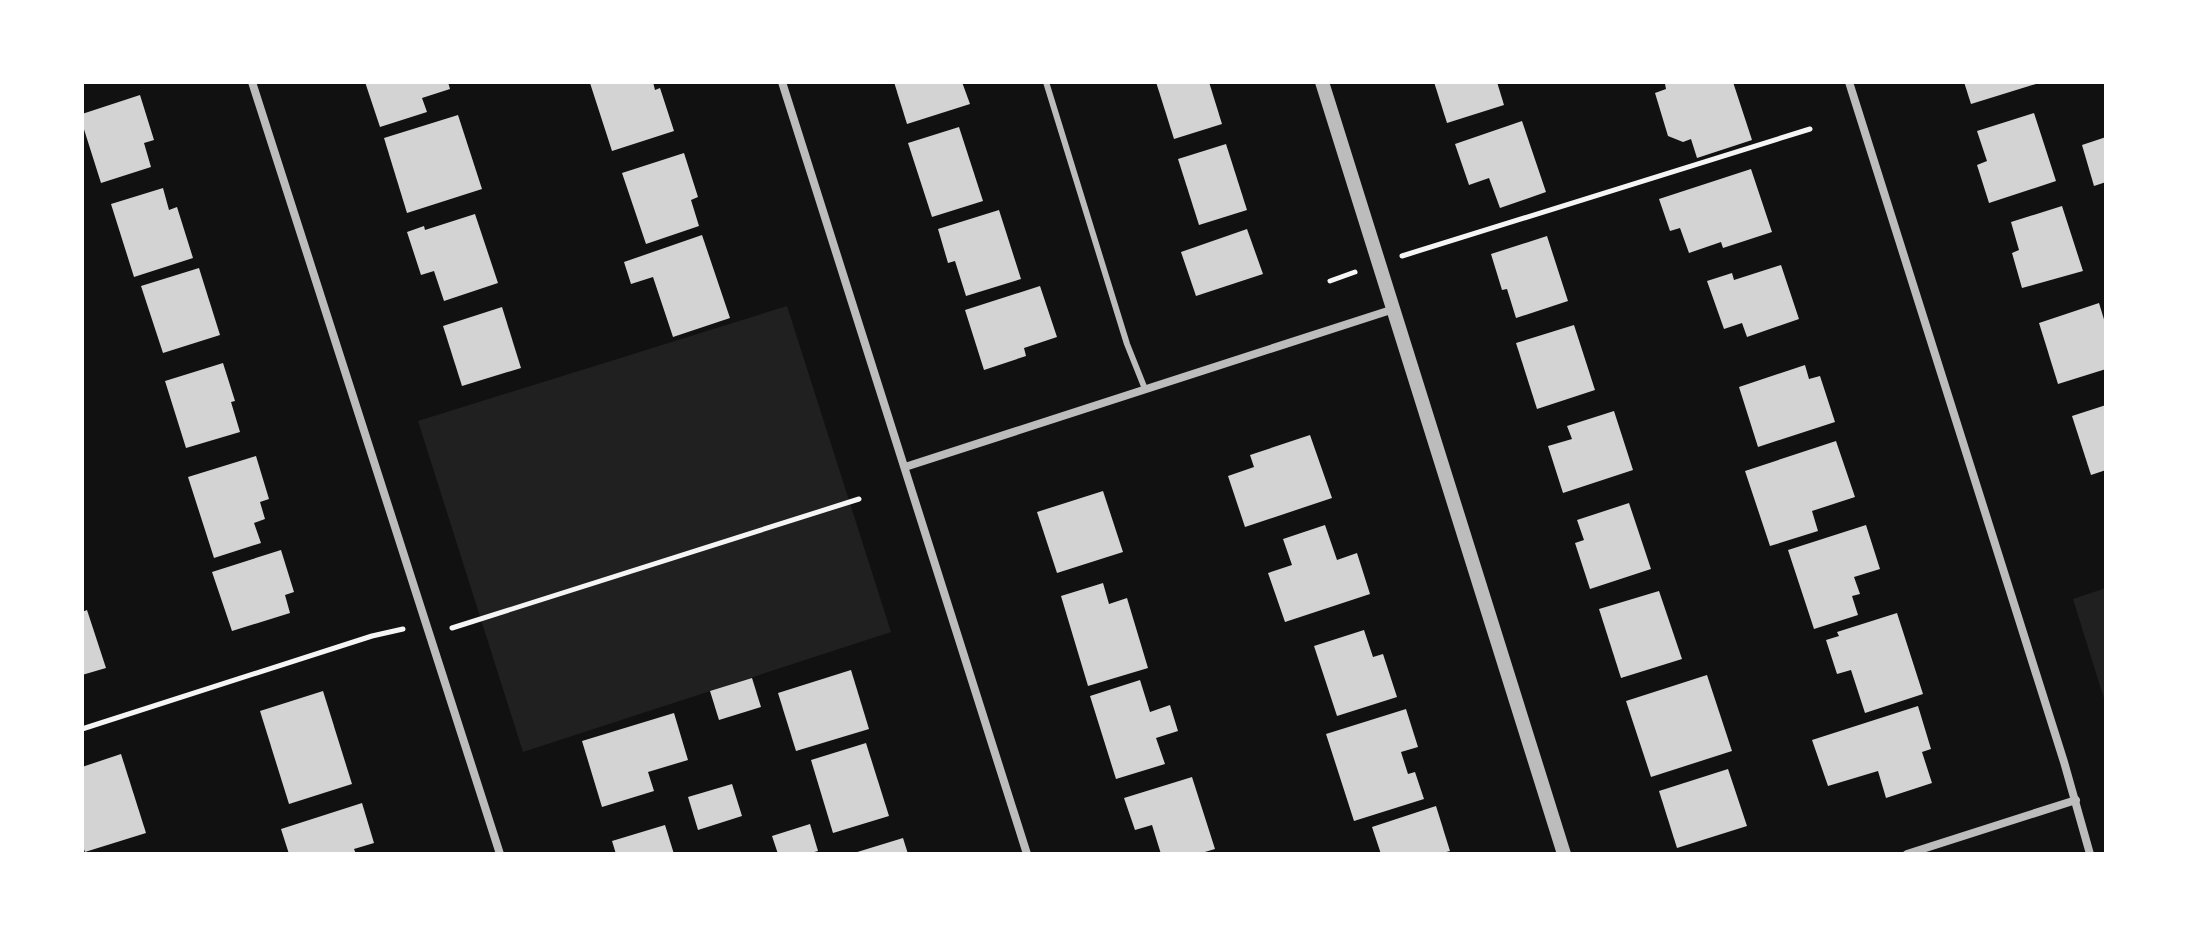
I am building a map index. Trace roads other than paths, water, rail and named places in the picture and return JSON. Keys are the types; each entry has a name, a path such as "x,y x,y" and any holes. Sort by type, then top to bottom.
{"street":[{"path":"252,82 500,854"},
{"path":"782,82 1027,854"},
{"path":"1322,82 1564,854"},
{"path":"1849,82 2076,800 2090,854"},
{"path":"905,467 1395,309"},
{"path":"1907,854 2076,800"}],"lane":[{"path":"1046,82 1127,344 1145,389"}]}
